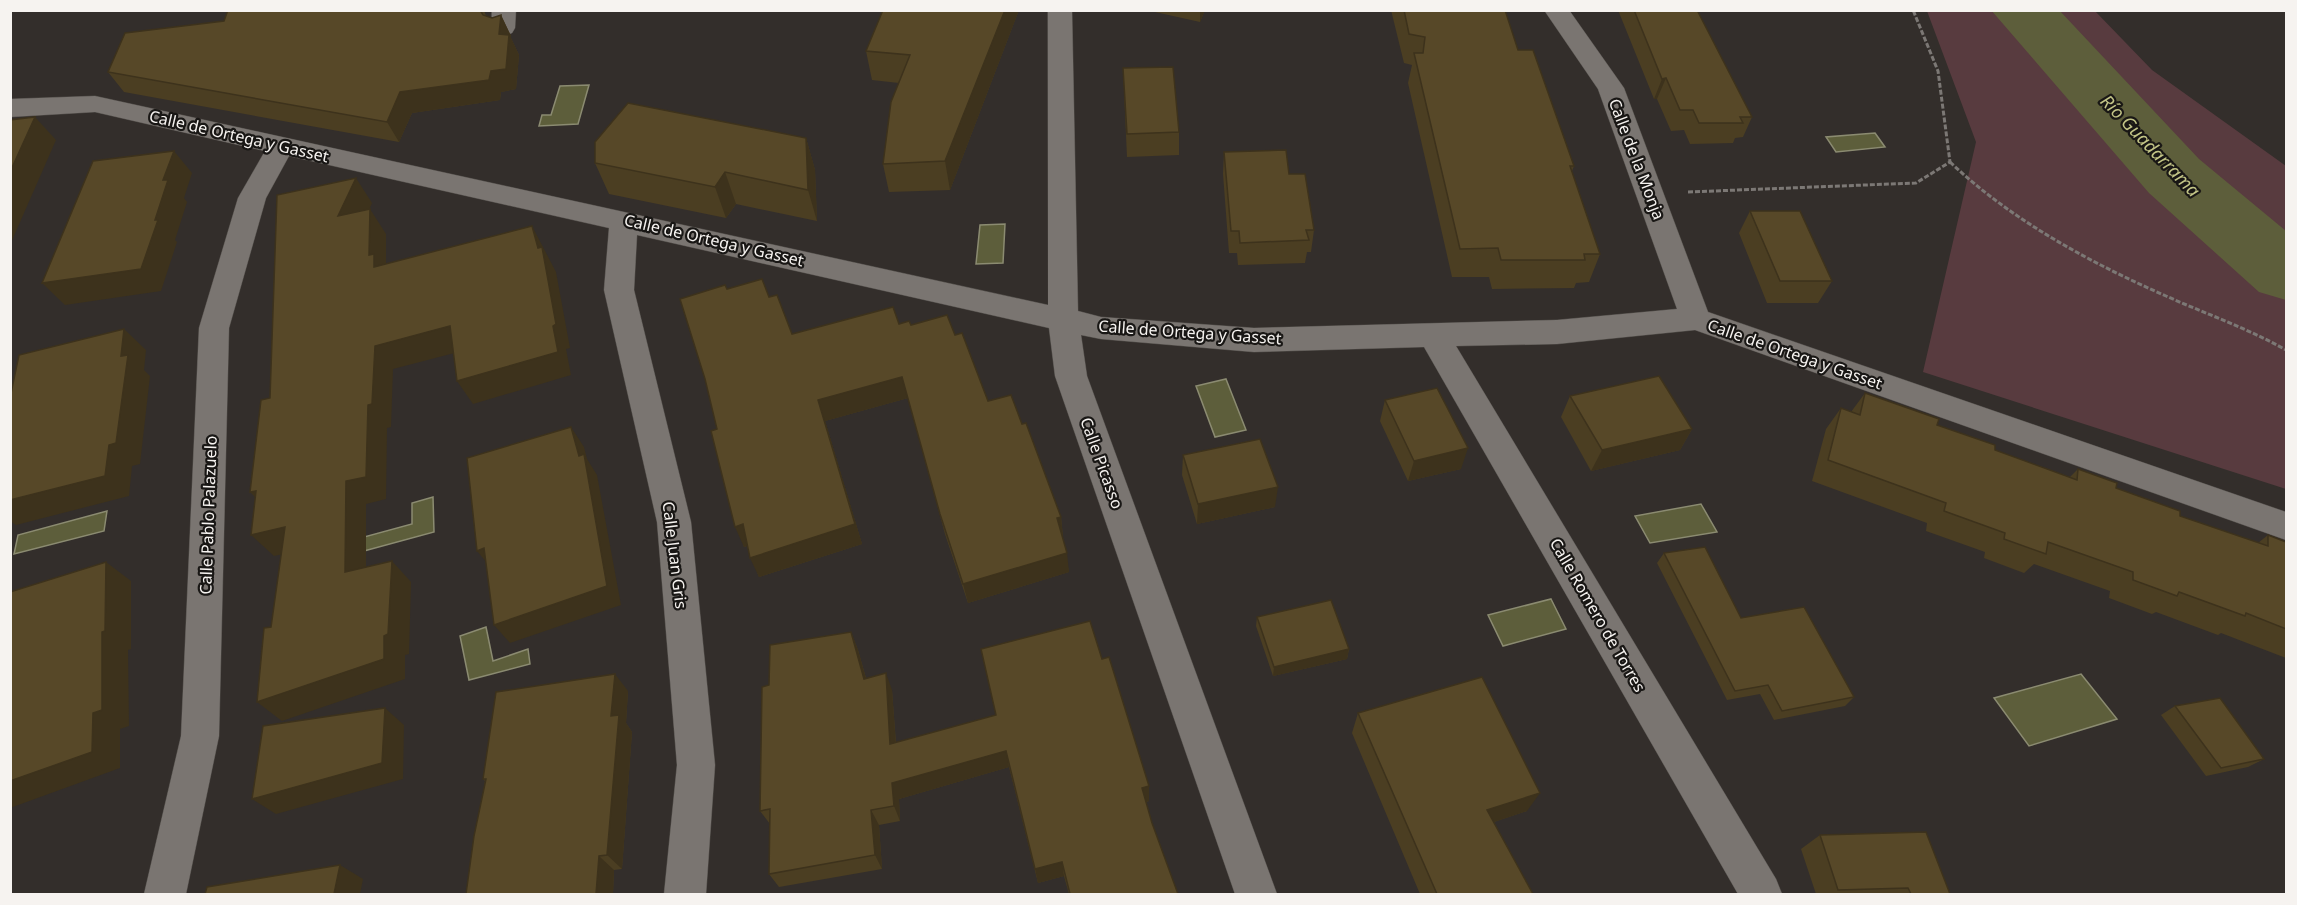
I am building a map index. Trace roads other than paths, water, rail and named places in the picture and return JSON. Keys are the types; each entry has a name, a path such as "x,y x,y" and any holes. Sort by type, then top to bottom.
{"street":[{"name":"Calle Picasso","path":"1060,10 1063,318 1071,376 1256,894"},
{"name":"Calle de la Monja","path":"1556,10 1611,88 1696,319"},
{"name":"Calle de Ortega y Gasset","path":"10,108 94,104 624,220 1101,328 1254,340 1557,332 1696,319 2286,526"},
{"name":"Calle Pablo Palazuelo","path":"165,894 200,736 214,328 252,198 281,146"},
{"name":"Calle Juan Gris","path":"624,220 619,290 674,522 696,765 685,894"},
{"name":"Calle Romero de Torres","path":"1433,335 1761,894"}],"waterway":[{"name":"Río Guadarrama","path":"2022,10 2074,63 2174,176 2286,272"}]}
